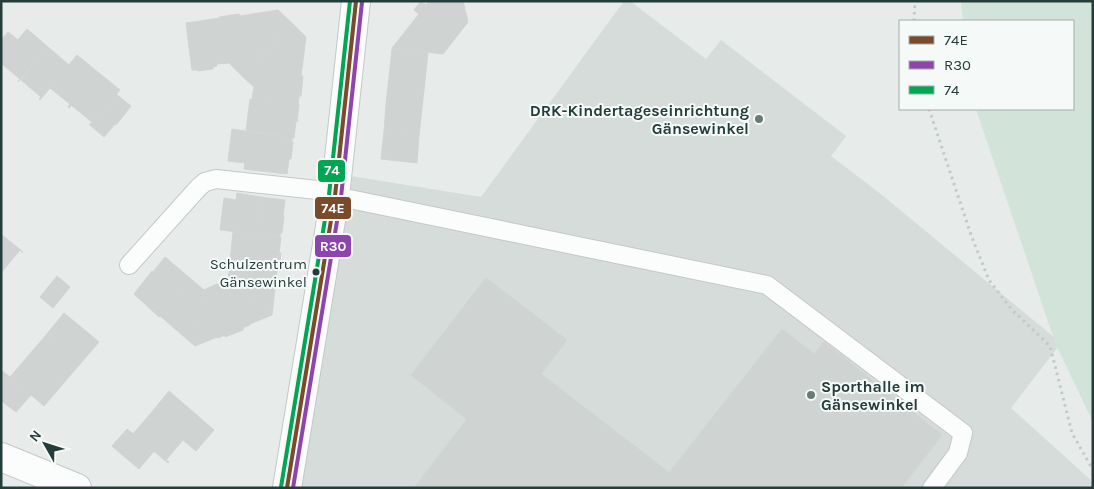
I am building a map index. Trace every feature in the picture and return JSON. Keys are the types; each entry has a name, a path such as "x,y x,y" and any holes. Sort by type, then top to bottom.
{"street":[{"path":"287,488 335,194 356,1"},
{"path":"1,457 77,488"}],"lane":[{"path":"129,265 199,187 205,182 216,179 335,194 767,285 962,433 958,453 932,488"}],"path":[{"path":"914,20 915,1"},
{"path":"928,110 971,235 989,280 1012,310 1050,346 1072,433 1093,470"}],"shaded area":[{"path":"624,1 630,1 706,59 721,40 846,136 831,156 882,195 1061,343 1011,408 1093,482 1093,488 288,488 338,174 481,197"}],"green space":[{"path":"961,1 1093,1 1093,422 1056,345 976,110 1074,110 1074,20 963,20"}],"building":[{"path":"421,1 426,5 429,1 463,1 468,22 443,54 392,48 419,14 414,10"},
{"path":"278,10 293,24 241,75 229,63 216,64 217,66 213,67 213,69 192,70 186,23"},
{"path":"293,24 306,37 301,76 303,76 301,96 299,96 298,104 252,100 254,87 241,75"},
{"path":"27,29 48,47 18,82 20,79 1,65 1,60"},
{"path":"8,32 18,40 1,60 1,40"},
{"path":"48,47 69,65 40,100 41,97 21,80"},
{"path":"392,49 428,52 425,81 389,77"},
{"path":"77,55 99,73 69,108 70,104 50,88"},
{"path":"99,73 120,90 90,125 89,125 92,122 71,105"},
{"path":"389,77 425,81 422,108 386,104"},
{"path":"116,94 131,106 116,125 101,113"},
{"path":"250,99 299,104 294,138 246,130"},
{"path":"386,104 422,108 419,135 384,132"},
{"path":"101,113 115,124 104,137 90,125"},
{"path":"232,129 292,138 291,159 289,159 287,174 244,169 245,163 228,161"},
{"path":"384,132 419,135 417,163 381,159"},
{"path":"237,193 260,197 257,234 220,230 224,198 236,200"},
{"path":"260,197 285,200 282,233 280,233 280,236 257,234"},
{"path":"233,232 281,237 279,253 281,253 279,270 277,270 272,315 228,281"},
{"path":"1,234 23,252 20,250 1,273"},
{"path":"165,257 191,279 159,317 134,294"},
{"path":"57,276 70,287 53,308 40,297"},
{"path":"486,278 567,340 541,374 689,488 414,488 467,419 411,375"},
{"path":"191,279 204,290 195,346 160,316"},
{"path":"228,281 272,315 250,324 243,328 243,330 225,337 225,335 217,337 195,346 204,290 221,282"},
{"path":"64,313 99,342 80,364 46,335"},
{"name":"Sporthalle im Gänsewinkel","path":"782,329 814,354 824,342 942,435 901,488 689,488 669,473"},
{"path":"46,335 80,364 62,385 28,356"},
{"path":"28,356 62,385 44,406 10,377"},
{"path":"1,370 10,377 1,387"},
{"path":"10,377 19,385 4,403 1,400 1,387"},
{"path":"19,385 31,395 16,412 4,403"},
{"path":"169,391 214,430 196,451 151,413"},
{"path":"151,413 186,442 183,440 166,460 168,463 133,434"},
{"path":"127,429 136,436 121,454 112,446"},
{"path":"136,436 154,451 139,469 121,454"}],"transit line":[{"name":"74","path":"281,487 329,195 350,1"},
{"name":"74E","path":"287,488 335,196 356,1"},
{"name":"R30","path":"293,488 341,197 362,2"}],"place":[{"name":"DRK-Kindertageseinrichtung Gänsewinkel","path":"759,119"},
{"name":"Schulzentrum Gänsewinkel","path":"316,272"},
{"name":"Sporthalle im Gänsewinkel","path":"811,395"}]}
